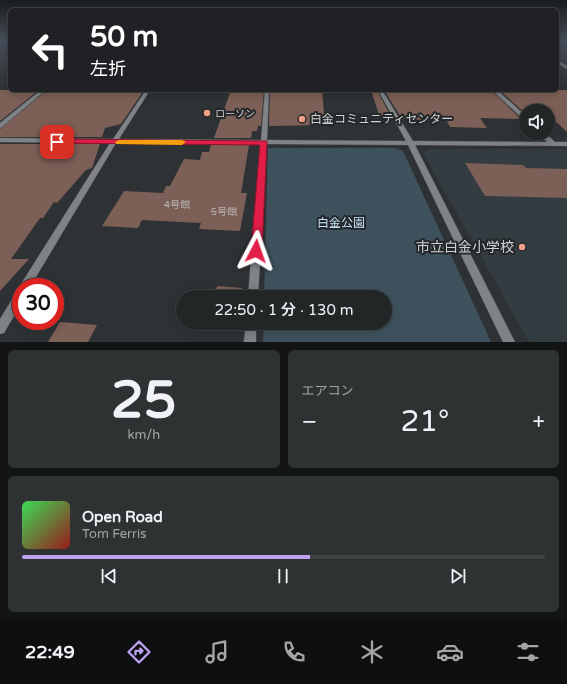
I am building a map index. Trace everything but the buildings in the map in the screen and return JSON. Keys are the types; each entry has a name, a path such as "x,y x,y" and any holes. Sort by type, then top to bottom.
{"street":[{"path":"0,126 42,92"},
{"path":"30,278 113,142 147,92"},
{"path":"253,290 267,92"},
{"path":"381,92 410,142 509,342"},
{"path":"496,92 519,113"},
{"path":"0,140 113,142 410,142 567,144"},
{"path":"549,140 553,144"},
{"path":"0,329 12,309"},
{"path":"250,342 251,330"}],"shaded area":[{"name":"市立白金小学校","path":"429,149 567,149 567,342 529,342 423,153"}],"green space":[{"name":"白金公園","path":"268,148 395,148 403,151 491,342 263,342 264,330 392,330 392,290 264,290"}],"slow traffic":[{"path":"119,142 182,142"}],"place":[{"name":"ローソン","path":"207,113"},
{"name":"白金コミュニティセンター","path":"302,119"},
{"name":"市立白金小学校","path":"522,247"}],"route":[{"path":"57,142 264,142 256,251"}]}
